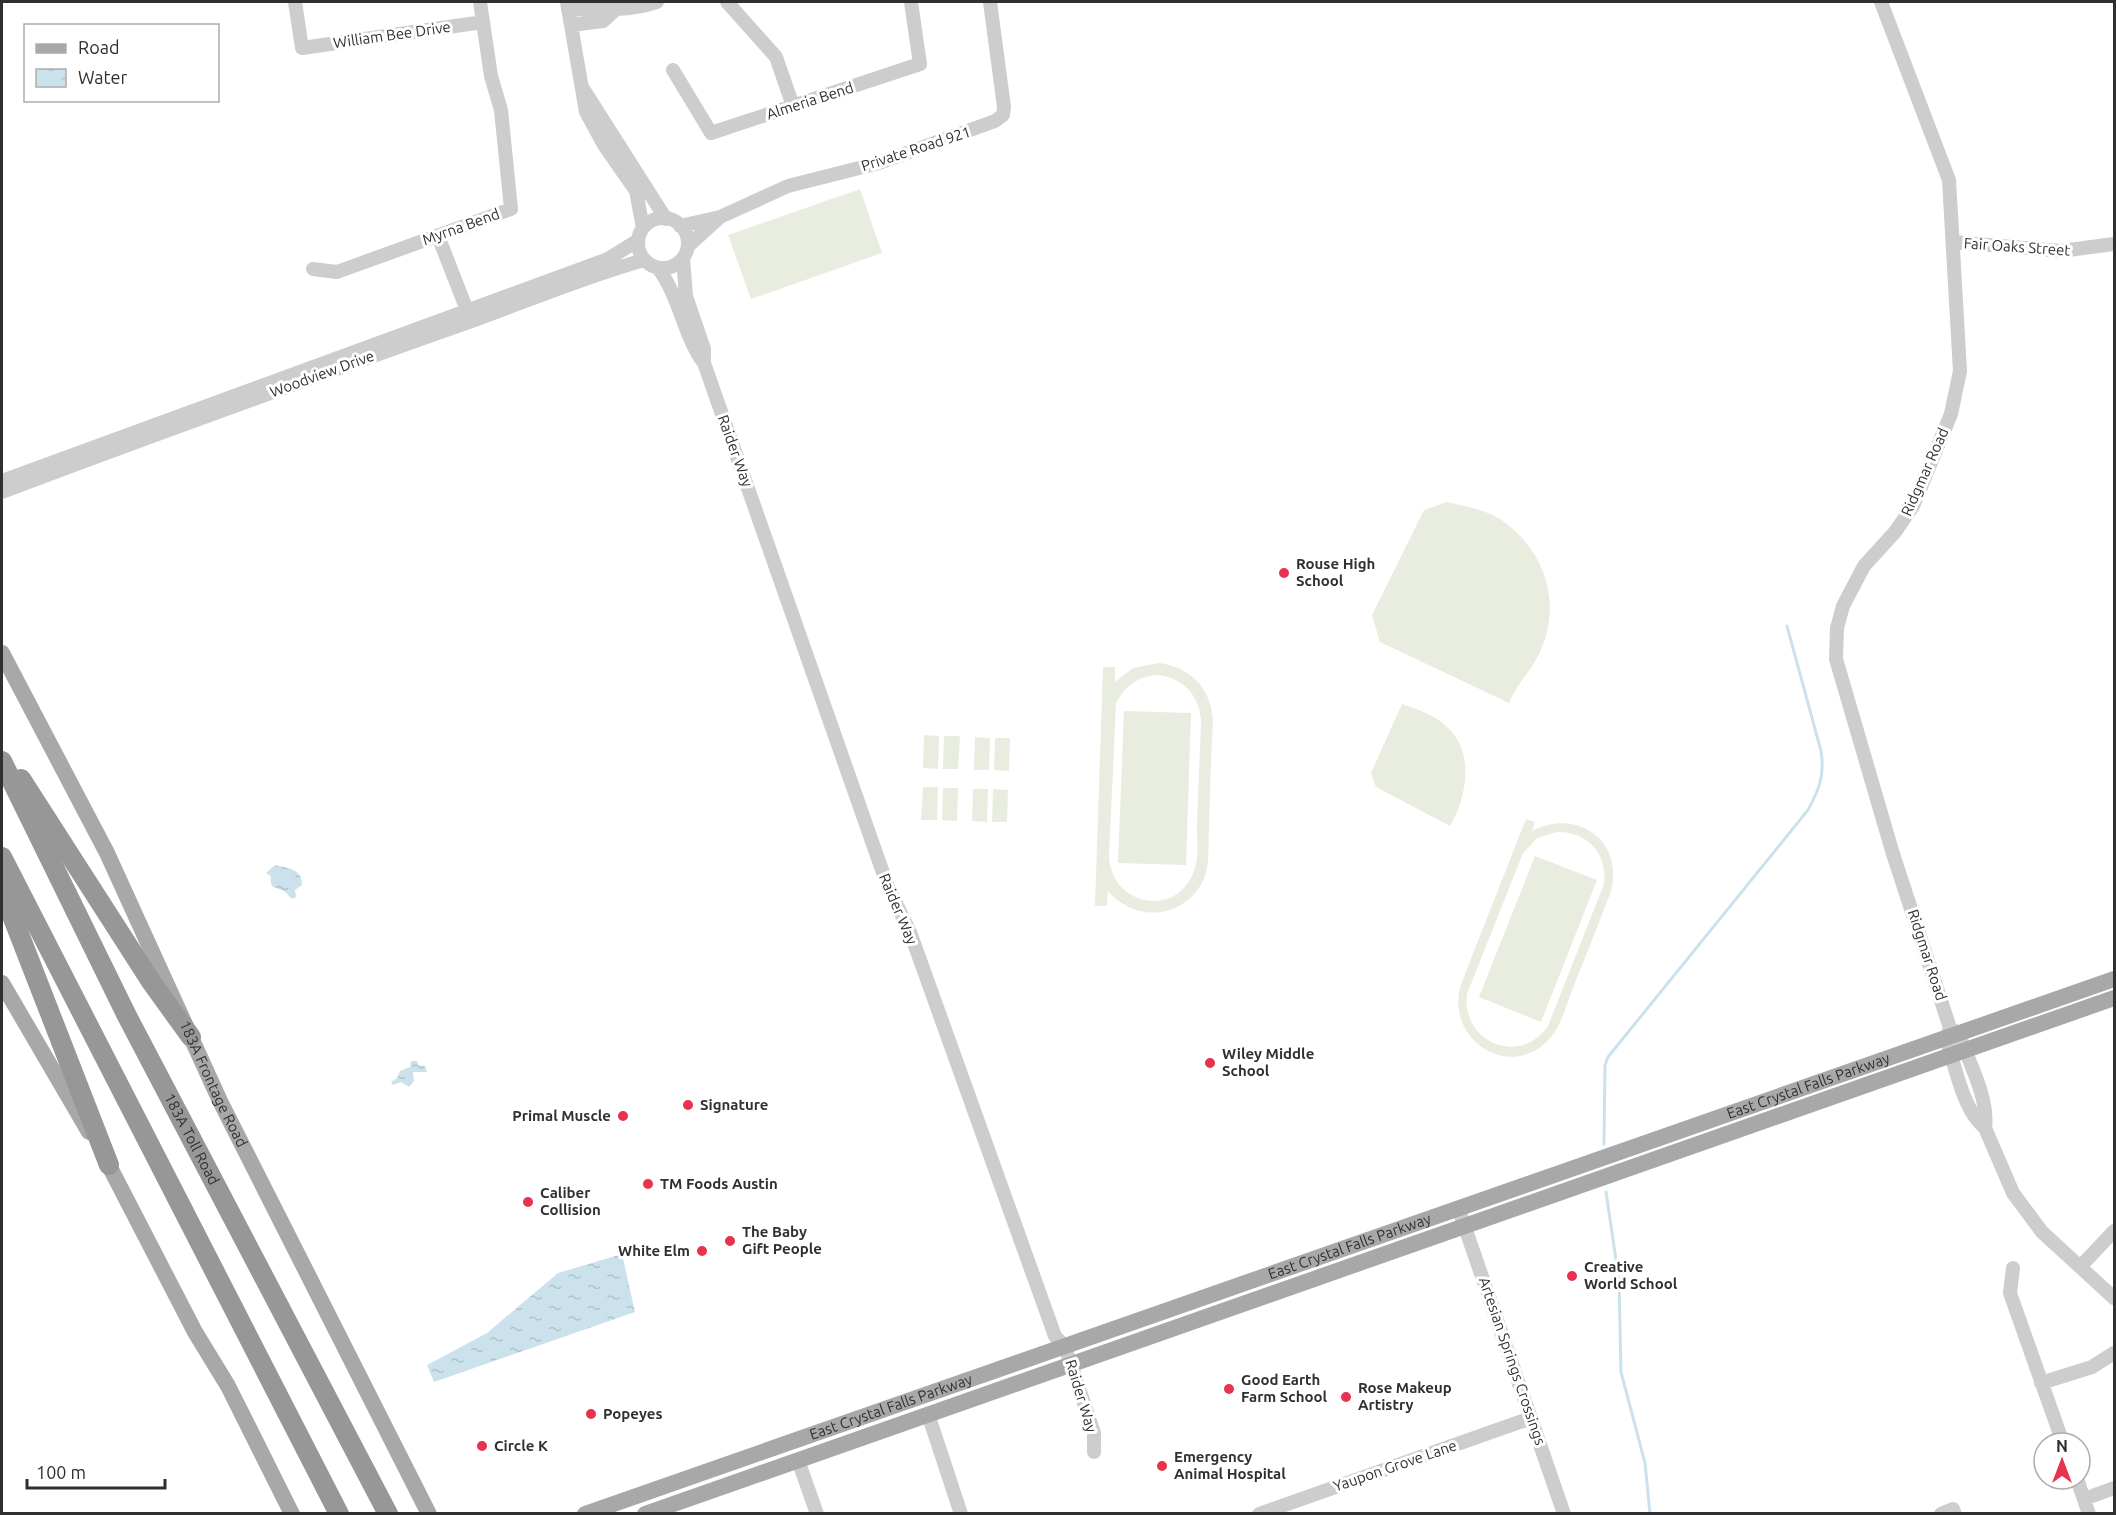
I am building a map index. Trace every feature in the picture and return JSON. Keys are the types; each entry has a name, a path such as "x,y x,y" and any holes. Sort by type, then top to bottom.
{"highway":[{"path":"2,748 152,983 191,1037"},
{"name":"183A Toll Road","path":"2,761 126,1014 388,1514"},
{"path":"2,857 339,1514"},
{"path":"2,890 109,1165"}],"main road":[{"name":"183A Frontage Road","path":"2,653 107,853 191,1037 280,1223 429,1514"},
{"name":"East Crystal Falls Parkway","path":"585,1514 1460,1210 1952,1034 2115,979"},
{"path":"2,982 109,1165 195,1332 228,1386 292,1514"},
{"name":"East Crystal Falls Parkway","path":"645,1514 667,1509 928,1414 2115,998"},
{"path":"1656,1140 1666,1157"},
{"path":"1267,1277 1273,1294"},
{"path":"922,1398 928,1414"},
{"path":"791,1442 798,1460"},
{"path":"417,1491 417,1514"}],"street":[{"name":"William Bee Drive","path":"295,2 302,48 483,22"},
{"name":"Myrna Bend","path":"313,269 337,272 511,209 501,110 491,76 480,2"},
{"path":"579,83 596,106 653,202 666,219 680,226 685,232 686,252 674,266 658,268 644,260 636,191 604,145 586,112 579,83 567,6 602,7 614,11 636,9 657,2"},
{"path":"727,2 776,57 793,106"},
{"name":"Almeria Bend","path":"673,70 711,134 920,64 911,2"},
{"name":"Private Road 921","path":"680,226 720,217 788,186 879,163 986,125 1002,115 1005,107 990,2"},
{"name":"Ridgmar Road","path":"1881,2 1945,164 1951,196 1960,371 1956,400 1913,506 1857,579 1841,614 1835,644 1839,673 1890,842 1952,1034 1976,1120 1985,1128 2013,1193 2042,1232 2115,1298"},
{"path":"570,25 603,21 614,11"},
{"name":"Private Road 921","path":"686,252 720,217"},
{"path":"640,235 649,223 666,219"},
{"name":"Woodview Drive","path":"2,492 237,405 469,315 608,259 640,235"},
{"path":"438,236 469,315"},
{"name":"Fair Oaks Street","path":"1954,242 2061,251 2115,244"},
{"name":"Raider Way","path":"686,252 686,296 704,349 704,363"},
{"name":"Woodview Drive","path":"2,481 469,315 644,260"},
{"name":"Raider Way","path":"658,268 675,294 695,351 704,363 880,866 910,932 1055,1336 1065,1347 1094,1433 1094,1452"},
{"name":"Artesian Springs Crossings","path":"1460,1210 1564,1514"},
{"path":"2080,1267 2115,1231"},
{"path":"2013,1268 2010,1293 2059,1431"},
{"path":"2042,1383 2091,1366 2115,1353"},
{"path":"928,1414 961,1514"},
{"name":"Yaupon Grove Lane","path":"1269,1512 1532,1418"},
{"path":"798,1460 818,1514"},
{"path":"2084,1499 2115,1488"},
{"path":"2081,1491 2089,1514"}],"shaded area":[{"path":"860,189 882,253 751,299 728,235"},
{"path":"1447,502 1483,511 1503,521 1531,549 1546,582 1550,600 1545,637 1538,656 1509,703 1380,642 1372,615 1424,510"},
{"path":"1159,663 1170,665 1189,674 1197,681 1208,698 1213,720 1207,870 1202,883 1188,900 1175,908 1153,913 1138,911 1119,901 1108,891 1107,906 1095,906 1103,667 1115,667 1115,682 1133,668","holes":["1158,675 1167,677 1188,689 1200,711 1197,855 1196,866 1186,886 1174,896 1160,901 1146,900 1132,895 1121,886 1113,873 1109,856 1116,704 1123,692 1138,680"]},
{"path":"1402,704 1437,719 1456,737 1462,749 1465,762 1464,789 1450,826 1376,787 1371,773"},
{"path":"1124,711 1191,713 1186,865 1118,863"},
{"path":"924,735 939,736 938,769 923,768"},
{"path":"944,736 960,736 958,769 943,769"},
{"path":"975,737 990,738 989,770 974,770"},
{"path":"995,738 1010,738 1009,771 994,770"},
{"path":"923,787 938,787 937,820 921,820"},
{"path":"943,788 958,788 957,821 942,820"},
{"path":"973,789 988,789 987,822 972,821"},
{"path":"993,789 1008,790 1007,822 992,822"},
{"path":"1526,819 1535,822 1532,831 1549,825 1566,823 1594,834 1604,845 1611,859 1613,875 1610,894 1561,1021 1550,1038 1534,1051 1517,1056 1500,1055 1484,1049 1471,1038 1462,1022 1458,1004 1461,984","holes":["1557,832 1568,833 1586,840 1599,854 1603,863 1604,884 1548,1026 1536,1038 1523,1045 1508,1047 1495,1043 1483,1036 1473,1025 1468,1011 1467,994 1523,853 1537,838"]},
{"path":"1535,856 1597,880 1541,1022 1479,997"}],"water":[{"path":"275,865 293,870 299,875 302,885 295,890 296,897 292,899 285,892 272,886 271,876 266,873"},
{"path":"411,1061 417,1061 418,1065 425,1066 427,1072 413,1072 414,1081 409,1087 401,1082 393,1085 391,1082 397,1078 400,1071 410,1067"},
{"path":"622,1254 635,1312 434,1382 427,1365 487,1333 558,1273"}],"waterway":[{"path":"1604,1144 1605,1065 1608,1057 1808,810 1818,789 1822,775 1821,751 1787,626"},
{"path":"1606,1192 1619,1280 1621,1372 1645,1463 1650,1514"}],"place":[{"name":"Rouse High School","path":"1284,573"},
{"name":"Wiley Middle School","path":"1210,1063"},
{"name":"Signature","path":"688,1105"},
{"name":"Primal Muscle","path":"623,1116"},
{"name":"TM Foods Austin","path":"648,1184"},
{"name":"Caliber Collision","path":"528,1202"},
{"name":"The Baby Gift People","path":"730,1241"},
{"name":"White Elm","path":"702,1251"},
{"name":"Creative World School","path":"1572,1276"},
{"name":"Good Earth Farm School","path":"1229,1389"},
{"name":"Rose Makeup Artistry","path":"1346,1397"},
{"name":"Popeyes","path":"591,1414"},
{"name":"Circle K","path":"482,1446"},
{"name":"Emergency Animal Hospital","path":"1162,1466"}]}
